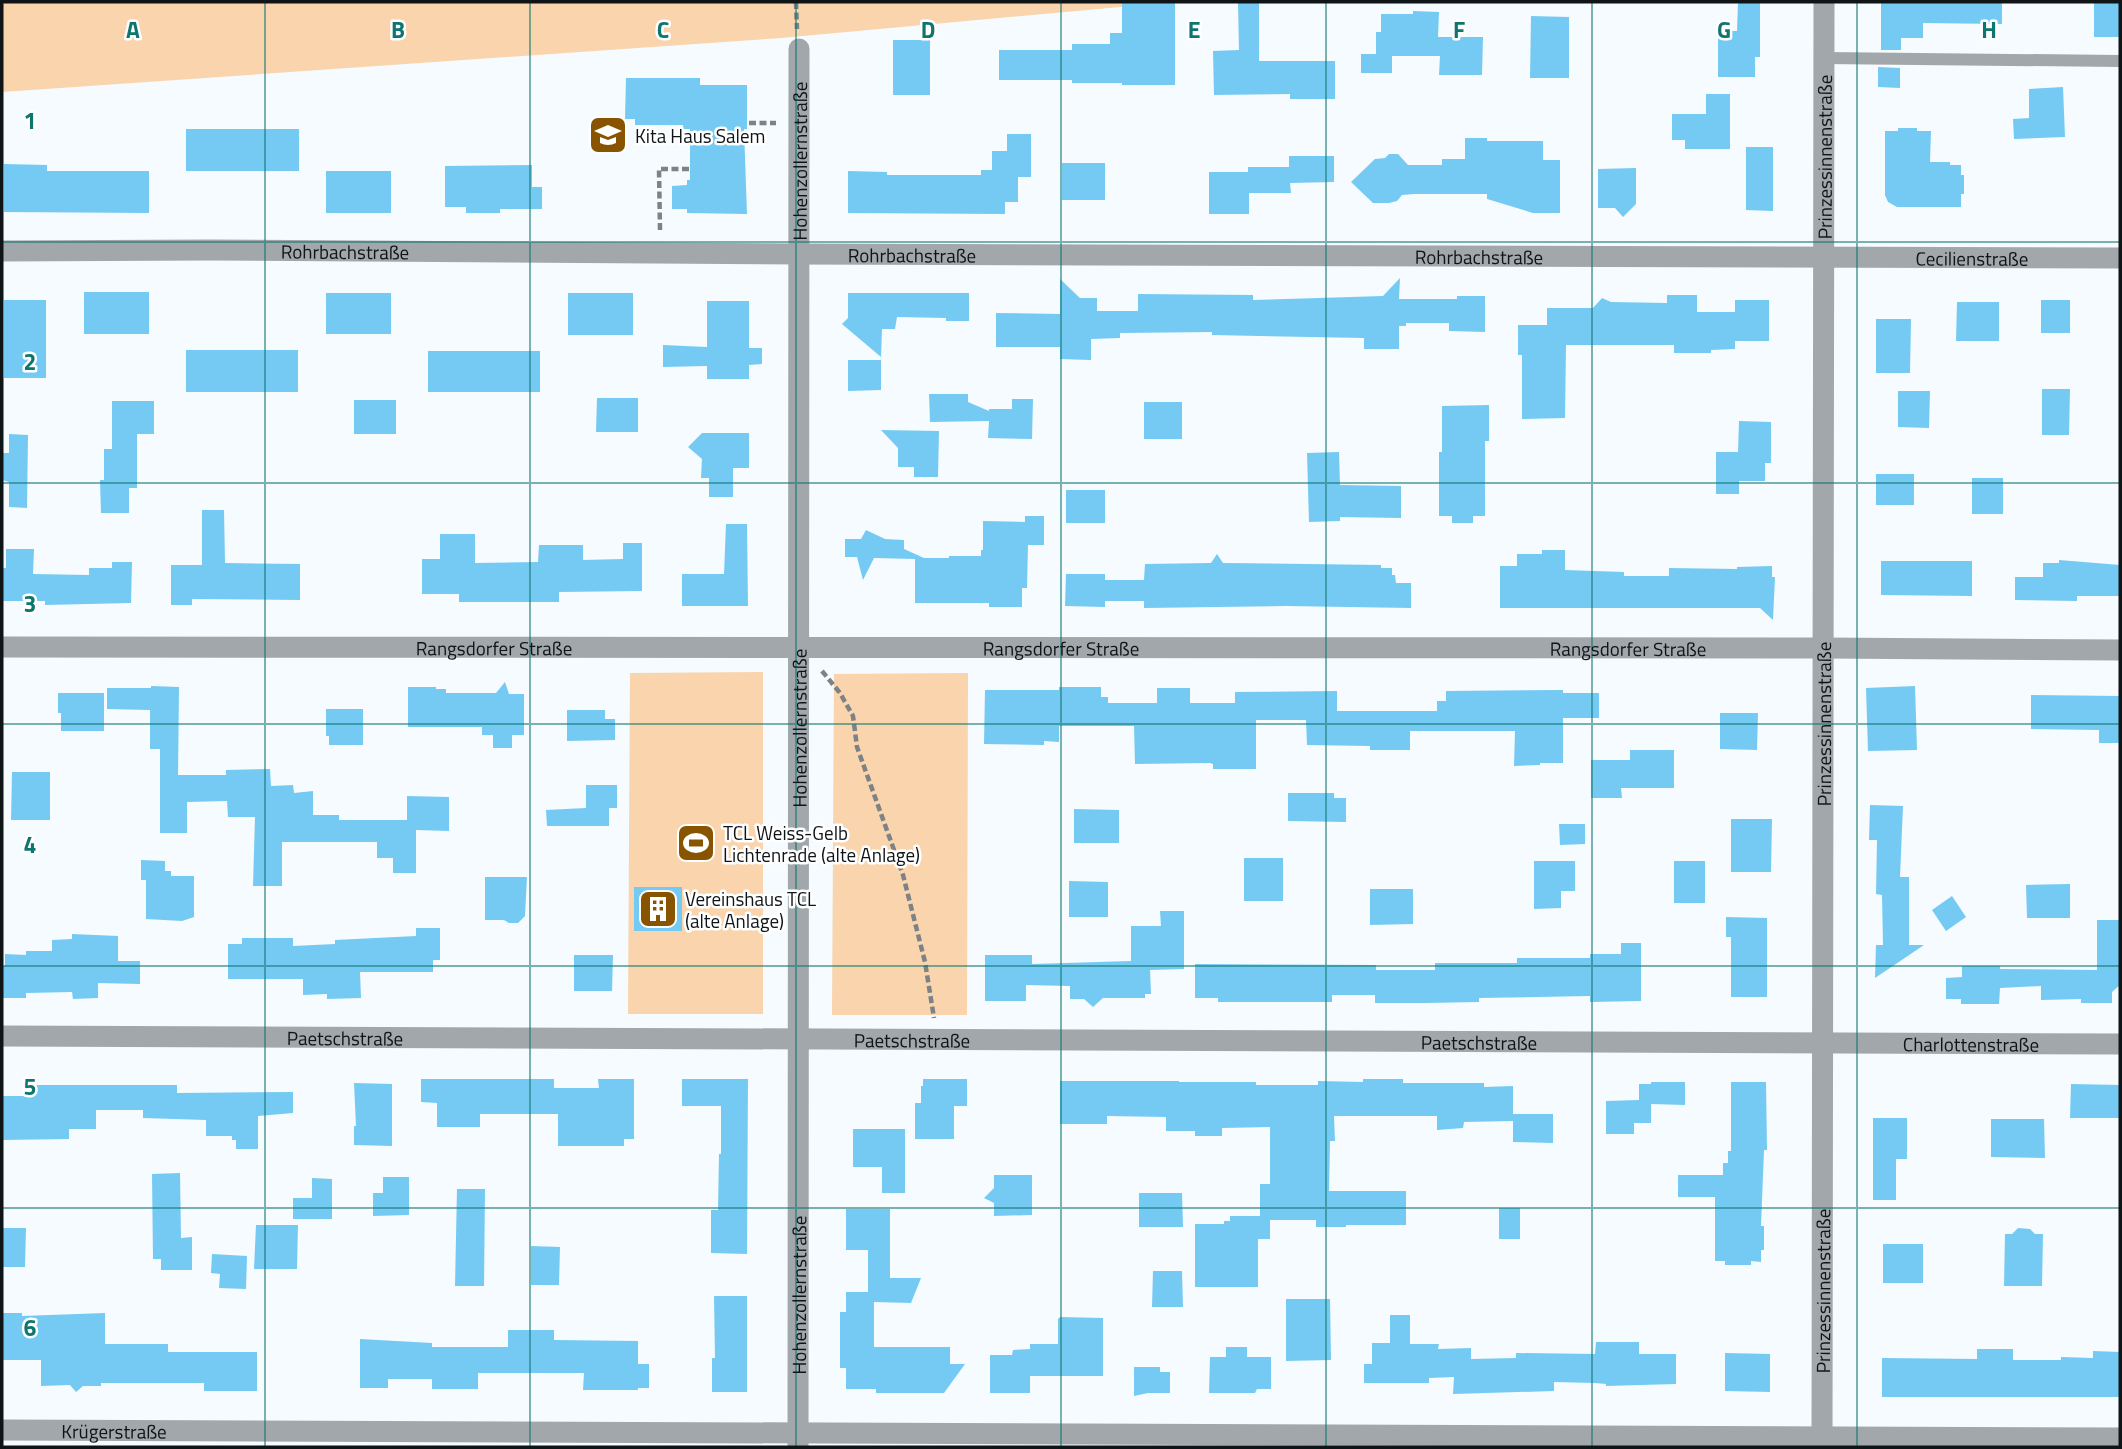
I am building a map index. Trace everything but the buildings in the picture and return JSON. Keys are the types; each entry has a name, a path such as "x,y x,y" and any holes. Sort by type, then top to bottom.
{"street":[{"name":"Prinzessinnenstraße","path":"1822,1442 1824,2"},
{"name":"Hohenzollernstraße","path":"798,1440 799,50"},
{"name":"Rohrbachstraße","path":"2,251 1824,256"},
{"name":"Cecilienstraße","path":"1824,256 2120,258"},
{"name":"Rangsdorfer Straße","path":"2,647 2120,650"},
{"name":"Paetschstraße","path":"2,1036 1822,1042"},
{"name":"Charlottenstraße","path":"1822,1042 2120,1044"},
{"name":"Krügerstraße","path":"2,1430 798,1440 1822,1442 2120,1438"}],"lane":[{"path":"1824,58 2120,61"}],"path":[{"path":"749,123 776,123"},
{"path":"660,234 659,169 690,169"},
{"path":"819,668 841,694 853,716 856,747 903,875 925,962 935,1020"}],"shaded area":[{"path":"2,2 1175,2 781,38 2,92"},
{"name":"TCL Weiss-Gelb Lichtenrade (alte Anlage)","path":"763,672 763,1014 628,1014 630,673"},
{"path":"968,673 967,1015 832,1015 834,674"}],"place":[{"name":"Kita Haus Salem","path":"608,135"},
{"name":"TCL Weiss-Gelb Lichtenrade (alte Anlage)","path":"696,843"},
{"name":"Vereinshaus TCL (alte Anlage)","path":"658,909"}]}
